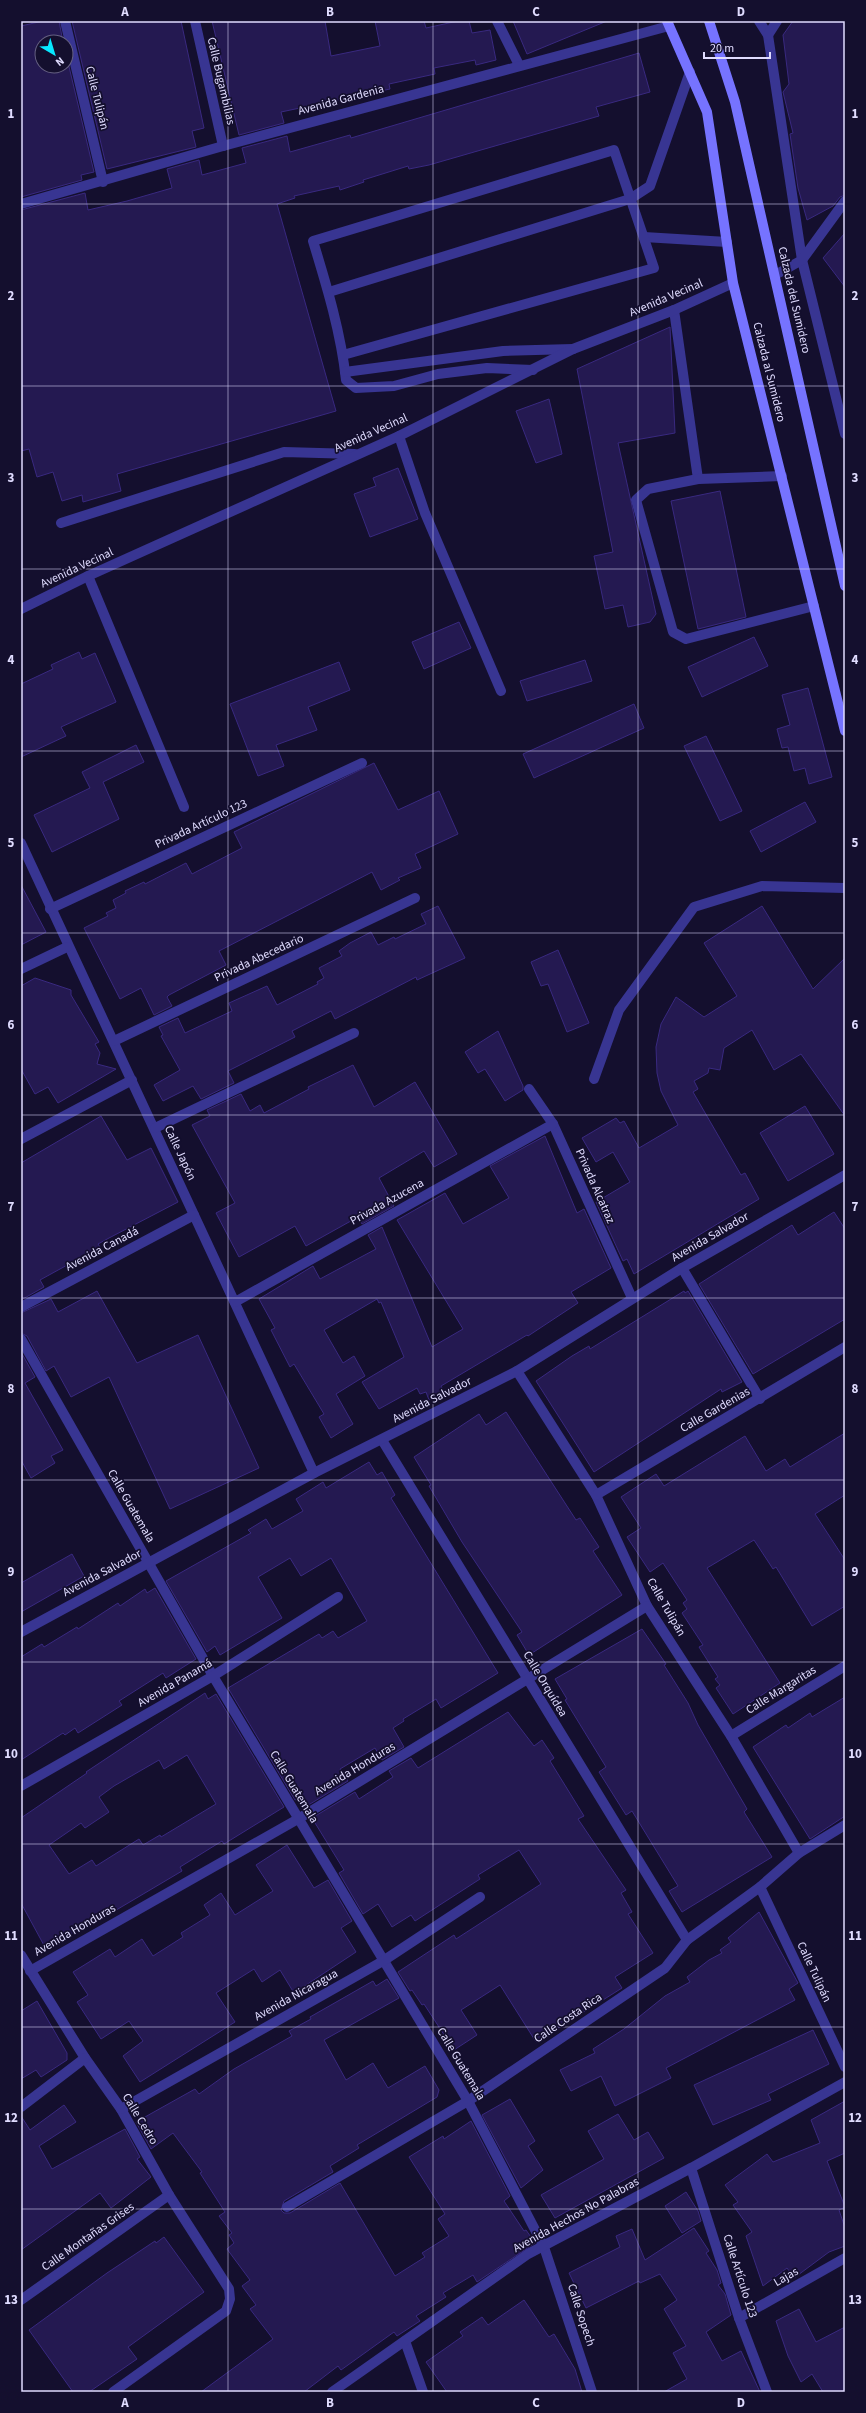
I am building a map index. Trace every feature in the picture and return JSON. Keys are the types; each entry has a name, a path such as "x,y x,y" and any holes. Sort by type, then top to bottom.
{"main road":[{"name":"Calzada del Sumidero","path":"710,21 735,102 845,586"},
{"name":"Calzada al Sumidero","path":"668,24 707,112 734,284 845,732"}],"street":[{"name":"Calle Tulipán","path":"65,21 103,182"},
{"name":"Calle Bugambilias","path":"195,21 223,146"},
{"path":"497,21 519,65"},
{"path":"759,21 768,35 802,260 845,434"},
{"path":"768,35 777,21"},
{"name":"Avenida Gardenia","path":"21,204 103,182 223,146 668,24"},
{"path":"329,292 630,199 650,186 690,72"},
{"path":"343,355 654,268 614,150 313,241 329,292 343,355 346,380 356,388 394,386 438,374 487,368 533,370"},
{"path":"775,275 802,260 845,201"},
{"path":"644,237 727,242"},
{"name":"Avenida Vecinal","path":"21,609 88,576 355,454 399,436 573,349 674,310 734,284"},
{"path":"674,310 698,479"},
{"path":"345,372 503,351 573,349"},
{"path":"399,436 425,513 501,691"},
{"path":"61,523 284,452 355,454"},
{"path":"782,476 698,479 648,489 636,500 673,632 686,639 814,606"},
{"path":"88,576 184,807"},
{"name":"Privada Artículo 123","path":"50,909 362,764"},
{"name":"Calle Japón","path":"21,843 67,947 114,1041 314,1473"},
{"path":"594,1079 619,1010 694,907 762,886 845,888"},
{"name":"Privada Abecedario","path":"114,1041 416,898"},
{"path":"21,968 67,947"},
{"path":"154,1128 354,1033"},
{"path":"21,1139 132,1080"},
{"name":"Privada Alcatraz","path":"529,1089 553,1124 632,1298"},
{"name":"Privada Azucena","path":"235,1302 553,1124"},
{"name":"Avenida Salvador","path":"21,1632 314,1473 517,1371 682,1268 845,1175"},
{"name":"Avenida Canadá","path":"21,1307 194,1215"},
{"path":"682,1268 760,1399"},
{"name":"Calle Guatemala","path":"21,1339 213,1676 468,2101 544,2247"},
{"name":"Calle Gardenias","path":"596,1495 760,1399 845,1346"},
{"name":"Calle Tulipán","path":"517,1371 596,1495 647,1606 731,1736 799,1853"},
{"name":"Calle Orquídea","path":"382,1440 687,1940"},
{"name":"Avenida Panamá","path":"21,1786 213,1676 338,1596"},
{"name":"Avenida Honduras","path":"30,1970 298,1819 647,1606"},
{"name":"Calle Margaritas","path":"731,1736 845,1666"},
{"name":"Calle Costa Rica","path":"287,2207 468,2101 665,1968 687,1940 760,1888 799,1853 845,1825"},
{"name":"Calle Tulipán","path":"760,1888 845,2067"},
{"name":"Avenida Nicaragua","path":"121,2109 383,1961 480,1896"},
{"name":"Calle Cedro","path":"21,1955 85,2058 121,2109 169,2195 229,2288 230,2299 226,2311 113,2392"},
{"path":"21,2107 85,2058"},
{"name":"Avenida Hechos No Palabras","path":"332,2392 528,2254 544,2247 691,2168 845,2082"},
{"name":"Calle Artículo 123","path":"691,2168 739,2318 767,2392"},
{"name":"Calle Montañas Grises","path":"21,2300 169,2195"},
{"name":"Calle Sopech","path":"544,2247 592,2392"},
{"name":"Lajas","path":"739,2318 845,2258"},
{"path":"405,2341 423,2392"}],"building":[{"path":"43,21 59,21 61,34 34,34 34,74 71,74 94,172 81,175 82,180 21,197 21,26"},
{"path":"72,21 181,21 204,128 192,131 196,147 107,169"},
{"path":"212,21 325,21 331,56 380,46 375,21 424,21 426,28 458,21 469,21 472,33 490,30 496,60 476,65 475,60 434,68 435,74 389,84 390,89 281,112 284,123 239,135"},
{"path":"513,21 607,21 527,54"},
{"path":"793,21 845,21 845,195 840,197 833,206 807,220 798,188 790,134 793,133 783,92 789,84 783,35"},
{"path":"639,53 650,92 596,107 599,116 429,165 409,169 408,166 363,180 364,182 340,190 339,186 294,196 295,198 277,204 336,411 117,474 121,491 83,502 82,495 62,501 53,472 37,477 29,449 21,451 21,210 85,193 88,210 127,201 172,188 167,169 199,160 202,175 246,163 242,148 287,136 290,152 350,135 351,138"},
{"path":"845,233 845,287 823,258"},
{"path":"670,327 675,433 618,443 656,614 650,622 628,627 623,605 605,609 594,556 613,552 577,369"},
{"path":"549,399 562,454 536,463 516,411"},
{"path":"398,468 418,519 370,537 354,494 376,486 373,478"},
{"path":"720,491 746,617 698,629 671,501"},
{"path":"459,622 471,648 424,669 412,642"},
{"path":"754,637 768,666 702,697 688,667"},
{"path":"79,652 82,659 95,653 116,702 61,727 66,736 21,757 21,684 53,669 51,665"},
{"path":"585,660 592,681 527,701 520,681"},
{"path":"339,662 350,690 308,707 317,730 276,745 284,766 258,776 230,704"},
{"path":"808,688 832,777 809,784 805,768 794,771 788,747 782,748 777,729 790,725 782,695"},
{"path":"634,704 644,728 534,778 523,754"},
{"path":"706,736 742,811 720,821 684,746"},
{"path":"136,745 144,762 103,782 119,819 52,852 34,815 90,788 82,772"},
{"path":"374,763 398,810 439,791 458,834 415,854 421,868 398,878 400,880 381,890 372,872 219,951 226,965 169,995 167,997 172,1006 154,1015 141,988 120,999 84,928 108,916 106,913 116,908 113,900 126,893 125,891 144,882 145,884 186,863 192,874 242,848 234,832"},
{"path":"805,802 816,822 761,852 750,831"},
{"path":"21,885 46,932 21,945"},
{"path":"438,906 465,958 417,980 416,977 335,1019 331,1011 292,1031 295,1037 228,1071 234,1083 201,1099 193,1086 163,1101 154,1085 180,1070 161,1036 163,1035 159,1027 178,1018 185,1033 232,1011 229,1003 267,986 277,1005 318,984 317,982 324,978 319,968 342,956 339,951 350,943 371,932 378,945 394,937 395,939 426,924 421,914"},
{"path":"762,906 813,989 845,958 845,1116 801,1054 774,1070 752,1030 724,1048 720,1070 709,1068 708,1073 694,1081 698,1089 693,1092 741,1175 745,1173 759,1199 634,1274 627,1259 623,1261 596,1202 630,1182 613,1152 596,1162 582,1138 616,1118 620,1123 624,1121 639,1148 678,1125 661,1091 657,1073 656,1047 661,1024 676,997 704,1017 737,996 704,943"},
{"path":"558,950 589,1023 567,1032 548,984 541,986 531,962"},
{"path":"35,978 71,990 71,995 99,1042 95,1044 100,1053 97,1064 116,1069 58,1103 48,1087 35,1094 21,1069 21,986"},
{"path":"498,1031 523,1086 523,1090 505,1101 485,1069 478,1073 465,1052"},
{"path":"353,1065 374,1107 415,1082 457,1154 434,1167 424,1151 379,1178 394,1206 362,1224 358,1217 306,1246 295,1226 239,1257 216,1213 235,1203 192,1125 210,1116 207,1110 241,1094 250,1111 260,1105 264,1113 309,1089 308,1087"},
{"path":"805,1106 834,1154 788,1181 760,1133"},
{"path":"101,1116 127,1160 151,1148 178,1202 98,1244 100,1247 40,1280 44,1287 21,1300 21,1163"},
{"path":"545,1136 577,1213 584,1209 611,1268 571,1292 578,1303 528,1336 527,1335 441,1386 445,1394 429,1400 426,1392 420,1394 417,1388 379,1409 362,1382 404,1357 381,1302 379,1303 377,1299 324,1330 343,1363 354,1356 365,1376 336,1394 353,1424 331,1438 319,1417 324,1414 294,1364 290,1367 271,1330 275,1328 259,1299 313,1266 320,1279 376,1249 368,1235 382,1227 432,1347 463,1329 397,1220 445,1193 463,1224 509,1198 490,1166"},
{"path":"834,1212 845,1229 845,1319 753,1374 699,1284 792,1225 798,1235"},
{"path":"97,1291 137,1363 198,1335 259,1468 170,1509 109,1377 71,1397 54,1366 46,1371 27,1336 21,1333 21,1313 51,1299 58,1312"},
{"path":"684,1291 685,1293 688,1291 742,1382 722,1392 721,1389 594,1472 536,1381 572,1356 589,1346 590,1349"},
{"path":"21,1352 35,1377 25,1383 63,1450 51,1456 55,1463 31,1478 21,1460"},
{"path":"506,1412 576,1520 580,1518 599,1547 593,1551 622,1595 529,1655 517,1635 522,1632 462,1542 414,1457 479,1414 486,1425"},
{"path":"845,1433 845,1495 815,1514 845,1560 845,1606 812,1626 776,1567 773,1569 754,1540 707,1568 780,1683 733,1714 716,1688 720,1685 715,1679 718,1677 699,1647 703,1645 682,1613 687,1609 683,1603 687,1600 663,1563 650,1572 627,1537 641,1528 621,1497 656,1474 664,1486 745,1436 766,1471 785,1459 790,1467"},
{"path":"369,1462 377,1475 382,1472 395,1495 391,1498 498,1673 441,1708 436,1699 403,1719 404,1721 393,1728 404,1747 382,1760 375,1748 340,1769 348,1781 305,1807 299,1798 295,1800 228,1688 319,1634 322,1638 333,1631 338,1638 367,1621 331,1558 301,1576 290,1558 258,1577 282,1618 220,1655 215,1646 207,1652 166,1581 251,1533 248,1530 266,1519 272,1529 303,1511 296,1499 323,1482 326,1488"},
{"path":"72,1554 84,1576 21,1612 21,1583"},
{"path":"155,1588 196,1659 166,1678 163,1673 119,1701 122,1705 78,1733 75,1728 65,1735 63,1733 21,1760 21,1657 42,1644 44,1647 77,1627 78,1629 118,1603 120,1606 145,1589 147,1593"},
{"path":"642,1629 666,1664 664,1665 688,1703 698,1725 747,1809 744,1812 772,1857 682,1912 669,1891 678,1886 632,1811 626,1815 599,1772 606,1767 565,1700 567,1699 555,1679"},
{"path":"205,1693 208,1699 216,1694 284,1807 224,1844 222,1841 180,1867 182,1871 96,1922 95,1919 46,1949 21,1903 21,1818 87,1773 86,1772","holes":["187,1755 216,1804 161,1837 160,1835 143,1845 139,1839 96,1866 92,1860 69,1874 49,1845 81,1823 85,1828 109,1812 99,1797 114,1786 159,1760 164,1769"]},
{"path":"845,1697 845,1816 810,1839 753,1747 786,1725 788,1728 810,1713 812,1717"},
{"path":"508,1712 534,1746 542,1740 554,1758 550,1761 584,1816 578,1819 626,1890 621,1893 632,1912 628,1914 653,1953 615,1977 622,1988 536,2042 500,1985 461,2010 477,2035 454,2050 424,2004 422,2005 412,1990 410,1991 398,1972 454,1935 456,1939 541,1884 519,1850 478,1875 480,1879 415,1921 411,1915 392,1927 378,1904 363,1914 339,1873 344,1870 312,1818 355,1792 359,1799 393,1777 389,1771 411,1758 418,1768"},
{"path":"287,1845 314,1888 328,1880 352,1921 341,1928 356,1952 294,1993 280,1970 262,1982 254,1969 216,1993 235,2022 140,2082 123,2056 143,2041 129,2021 101,2039 77,2002 88,1995 73,1972 110,1949 115,1957 142,1939 153,1956 183,1937 181,1933 210,1915 204,1905 221,1893 235,1915 273,1891 256,1865"},
{"path":"759,1912 798,1983 789,1989 795,2000 666,2068 671,2078 615,2106 601,2076 571,2091 560,2070 595,2053 593,2049 624,2029 665,1996 690,1982 687,1977 709,1960 722,1953 720,1950 731,1942 728,1938"},
{"path":"387,1979 399,1998 324,2040 346,2080 373,2063 388,2088 425,2066 439,2090 437,2097 357,2145 359,2148 330,2166 333,2172 284,2201 281,2210 284,2213 290,2213 340,2183 395,2276 425,2257 422,2253 449,2236 438,2219 445,2214 409,2157 443,2136 444,2139 471,2121 510,2196 504,2201 524,2231 526,2230 535,2243 477,2282 473,2275 443,2293 446,2297 416,2316 420,2321 397,2336 394,2332 341,2370 338,2366 304,2392 201,2392 273,2339 250,2309 256,2305 242,2286 250,2280 227,2249 234,2243 229,2235 232,2233 219,2216 225,2212 200,2173 202,2172 173,2133 151,2149 136,2122 195,2089 199,2094 234,2069 292,2036 289,2031 311,2019 310,2017 373,1981 376,1986"},
{"path":"37,2001 67,2053 67,2060 41,2077 36,2070 21,2079 21,2011"},
{"path":"813,2030 829,2064 768,2094 771,2100 713,2125 694,2085"},
{"path":"510,2099 535,2141 528,2146 543,2170 521,2188 482,2115"},
{"path":"845,2101 845,2153 827,2161 845,2207 839,2210 845,2228 845,2246 829,2252 794,2278 787,2268 763,2286 746,2236 752,2232 733,2205 738,2202 725,2185 767,2154 773,2162 820,2143 811,2120"},
{"path":"64,2105 76,2122 39,2146 52,2169 125,2129 140,2157 137,2159 151,2177 111,2208 100,2193 21,2250 21,2116 30,2130"},
{"path":"618,2114 634,2140 648,2132 664,2158 555,2218 541,2195 604,2159 588,2131"},
{"path":"686,2192 698,2211 701,2221 682,2233 665,2206"},
{"path":"694,2228 709,2251 706,2253 717,2270 721,2283 718,2285 725,2294 731,2315 706,2332 722,2361 741,2351 760,2392 664,2392 687,2379 673,2353 686,2346 664,2309 677,2300 660,2274 640,2283 639,2281 586,2308 569,2273 620,2247 616,2236 632,2229 645,2260"},
{"path":"164,2237 204,2292 128,2347 137,2359 89,2392 73,2392 29,2330 107,2273 155,2241 156,2243"},
{"path":"524,2300 549,2337 554,2334 575,2369 582,2392 447,2392 426,2362 463,2336 460,2332 482,2317 488,2325"},
{"path":"799,2309 816,2342 845,2327 845,2392 823,2392 812,2374 801,2382 788,2356 776,2321"}]}
